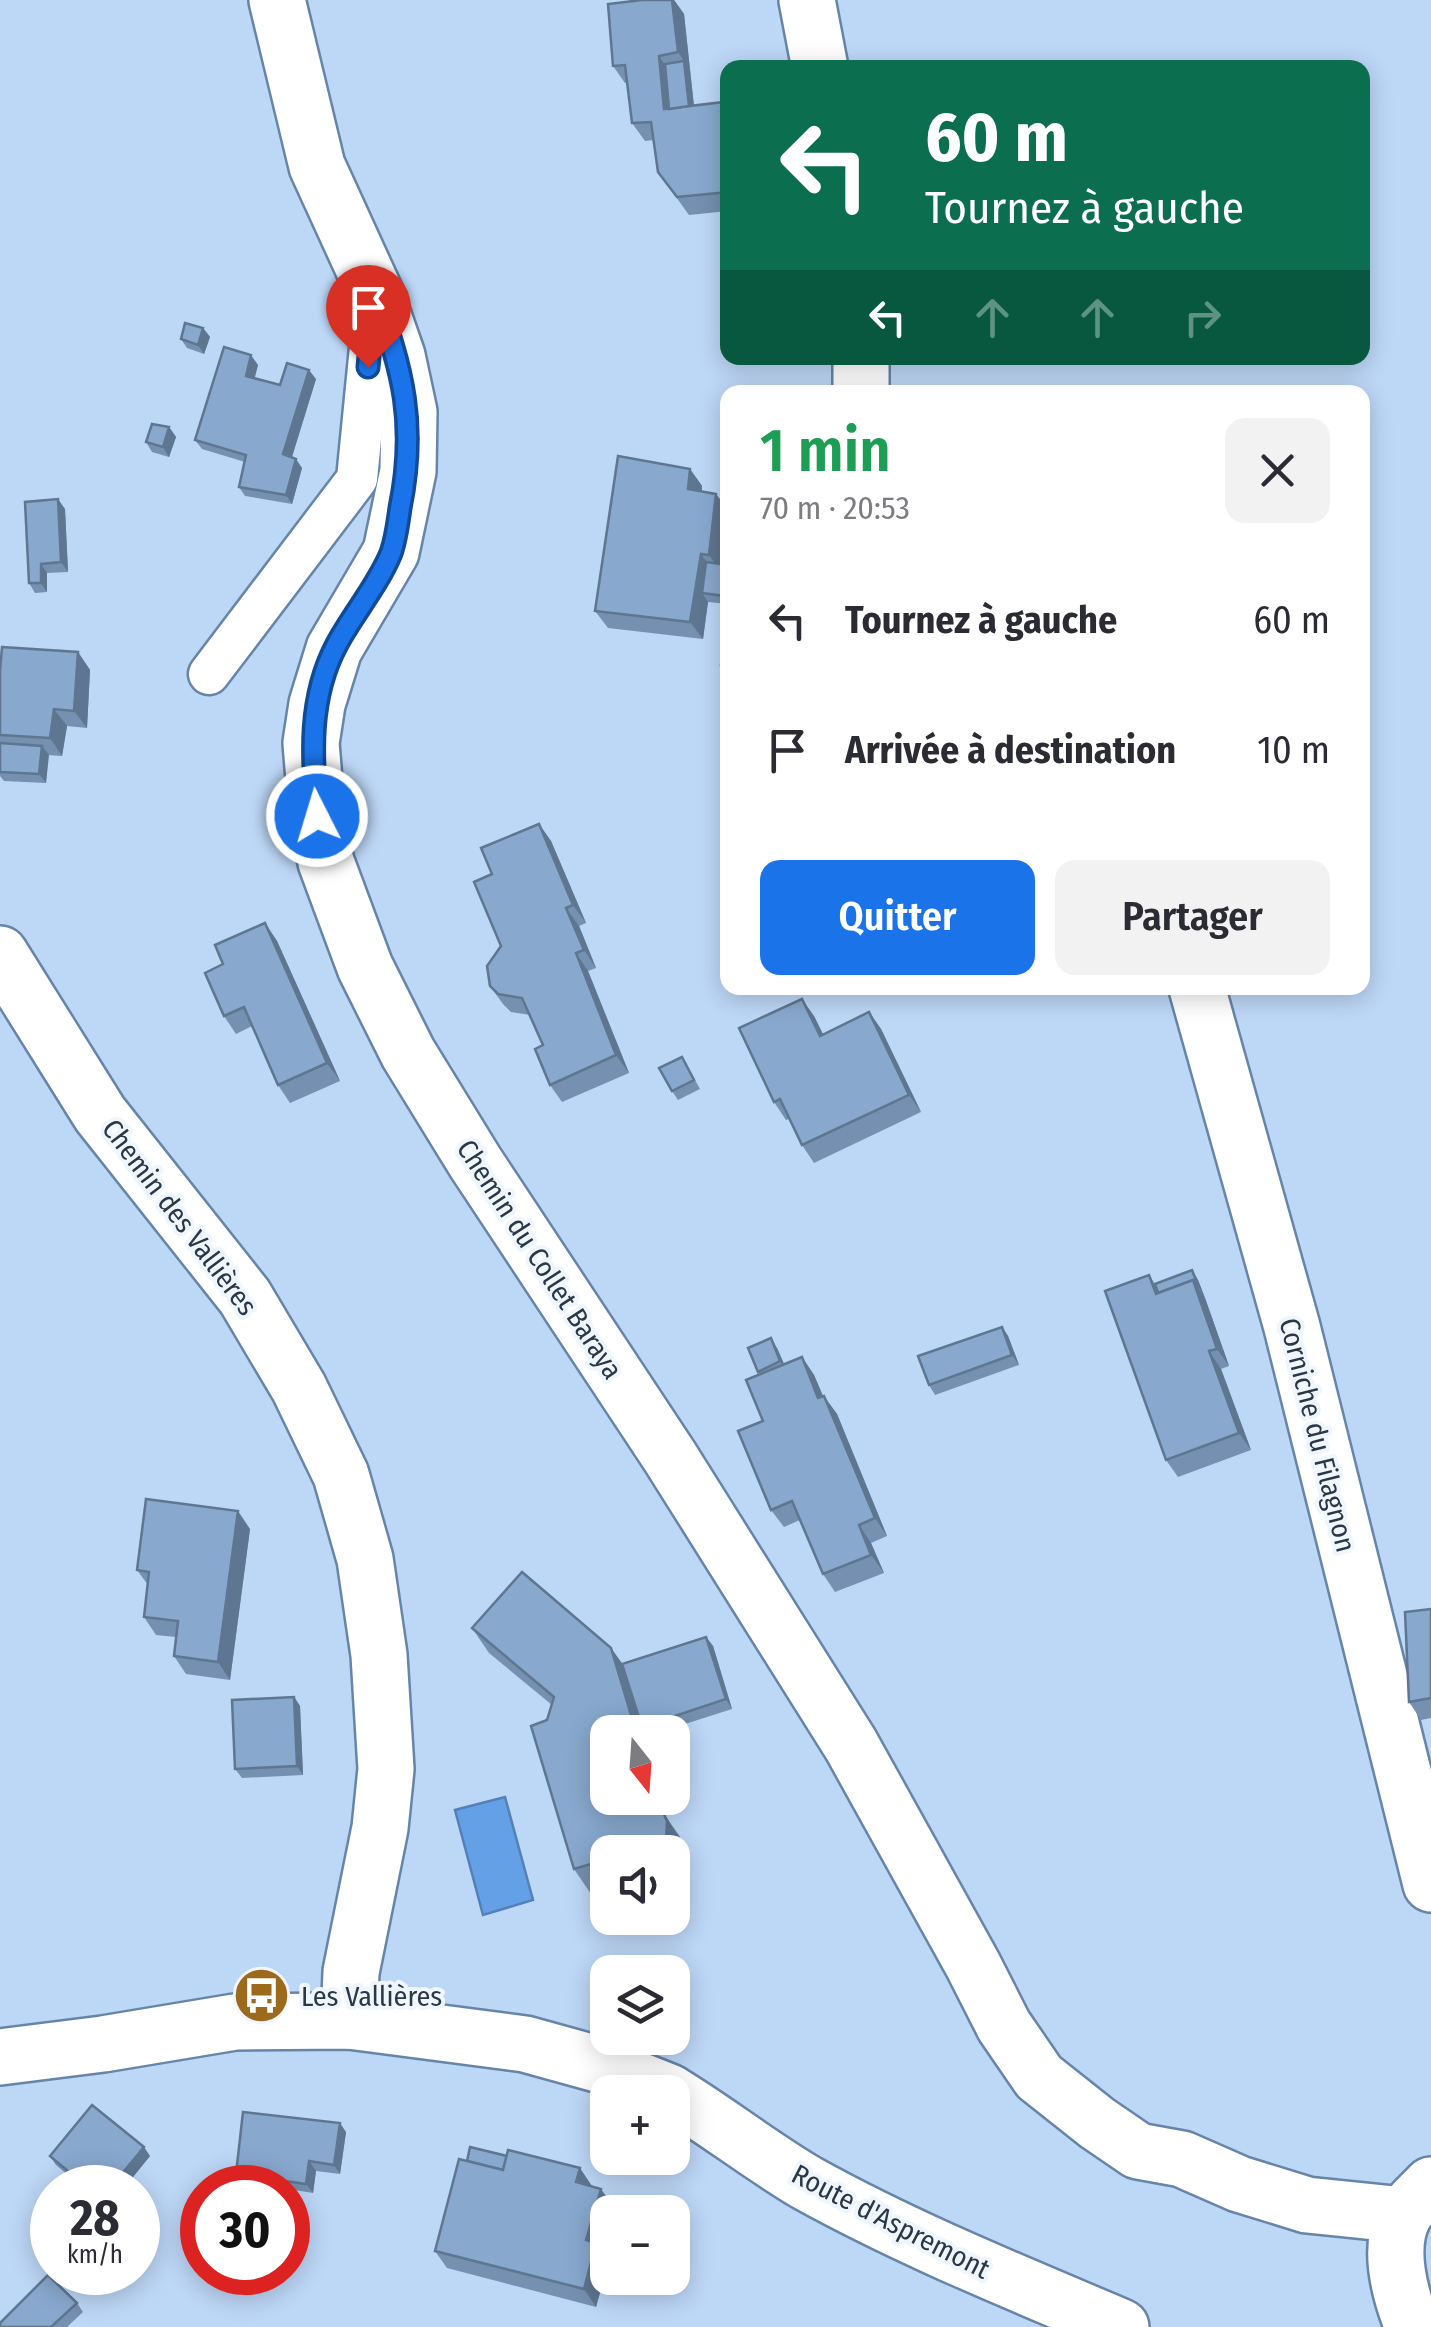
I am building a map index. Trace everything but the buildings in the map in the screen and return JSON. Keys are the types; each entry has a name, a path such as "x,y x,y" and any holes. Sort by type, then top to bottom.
{"street":[{"name":"Chemin du Collet Baraya","path":"278,0 317,166 375,293 397,356 409,412 408,471 391,552 334,649 317,704 311,744 317,816 326,862 365,967 408,1053 474,1162 670,1456 851,1745 1004,2026 1039,2077 1096,2124 1138,2151 1182,2159 1239,2184 1307,2204 1417,2200"},
{"path":"807,0 818,60"},
{"name":"Chemin des Vallières","path":"0,954 100,1114 245,1297 299,1388 341,1474 368,1578 379,1656 386,1768 380,1828 352,1972 349,2021"},
{"name":"Corniche du Filagnon","path":"1198,995 1292,1327 1431,1884"},
{"name":"Route d'Aspremont","path":"0,2057 235,2022 349,2021 524,2044 627,2075"},
{"name":"Route d'Aspremont","path":"690,2106 803,2181 873,2218 944,2253 1121,2327"},
{"path":"1413,2327 1404,2305 1395,2253 1417,2200"}],"lane":[{"path":"209,674 357,479 375,293"}],"water":[{"path":"505,1797 533,1900 483,1915 455,1810"}],"place":[{"name":"Les Vallières","path":"262,1996"}],"route":[{"path":"317,816 311,744 317,704 334,649 391,552 408,471 409,412 397,356 375,293 368,367"}]}
